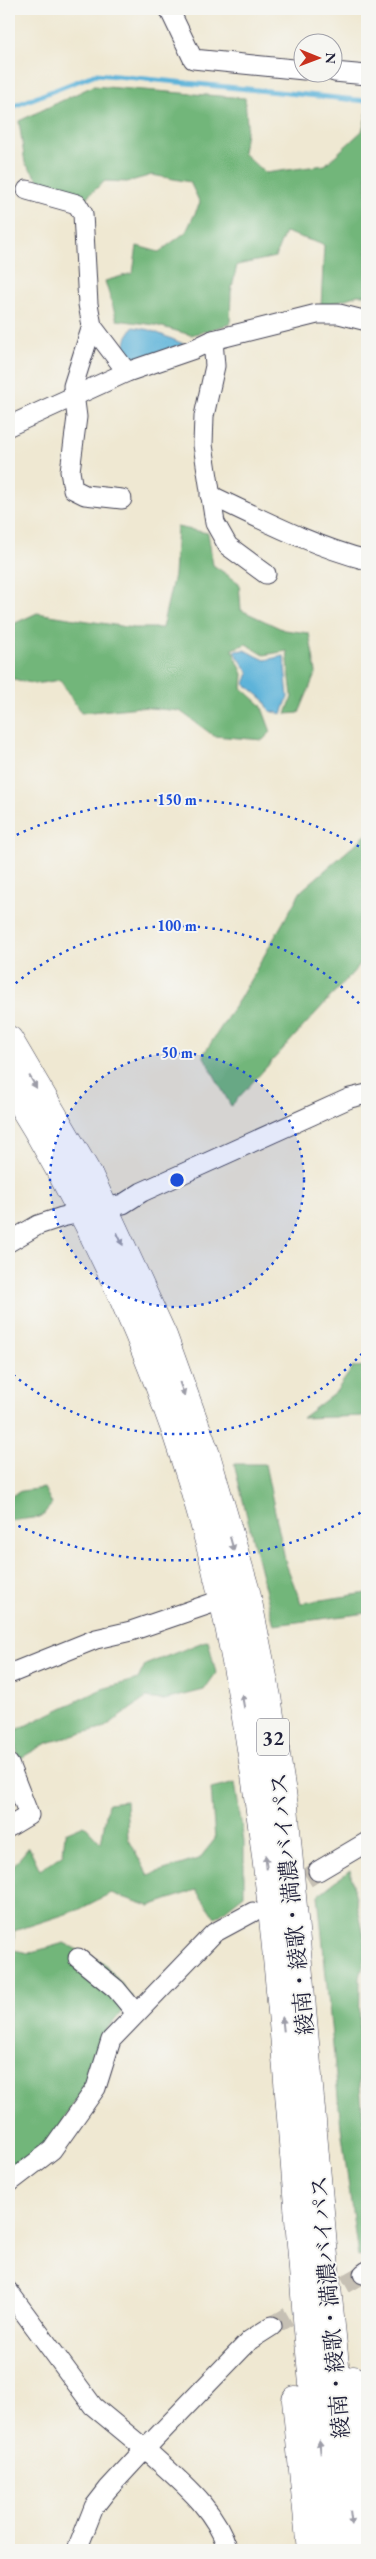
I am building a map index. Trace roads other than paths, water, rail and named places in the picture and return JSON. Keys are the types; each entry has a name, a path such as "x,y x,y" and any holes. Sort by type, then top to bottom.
{"highway":[{"name":"綾南・綾歌・満濃バイパス","path":"9,1040 90,1178 93,1210"},
{"name":"綾南・綾歌・満濃バイパス","path":"9,1083 27,1113 93,1210 235,1596 243,1697 297,2055 303,2276 354,2550"},
{"path":"297,2055 342,2488 310,2550"},
{"name":"綾南・綾歌・満濃バイパス","path":"330,2550 342,2488"}],"street":[{"path":"169,9 193,59 294,69"},
{"path":"344,73 367,75"},
{"path":"27,190 77,204 83,214 88,304 92,326 127,372"},
{"path":"339,314 367,305"},
{"path":"9,426 127,372 194,349 213,340 317,314 339,314 367,321"},
{"path":"92,326 73,386 77,417 70,471 73,489 85,495 122,499"},
{"path":"213,340 215,366 204,416 203,445 215,523 228,546 266,574"},
{"path":"210,495 278,528 340,553 367,560"},
{"path":"9,1242 38,1225 123,1204 142,1192 350,1098 367,1094"},
{"path":"9,1674 96,1639 131,1631 235,1596"},
{"path":"9,1764 30,1815 9,1827"},
{"path":"318,1871 367,1842"},
{"path":"9,2183 52,2150 96,2088 111,2040 214,1933 253,1912"},
{"path":"78,1958 116,1988 136,2013"},
{"path":"9,2292 93,2406 145,2449 206,2506 223,2534 228,2550"},
{"path":"78,2550 94,2507 108,2489 250,2340 272,2326"}],"water":[{"path":"133,327 150,330 184,344 130,361 123,351 127,336"},
{"path":"244,650 265,660 284,656 288,697 282,714 270,711 264,700 245,684 249,673 234,651"}],"waterway":[{"path":"9,108 96,74 367,101"}],"tunnel":[{"path":"283,1893 318,1871"},
{"path":"272,2326 363,2274"}]}
